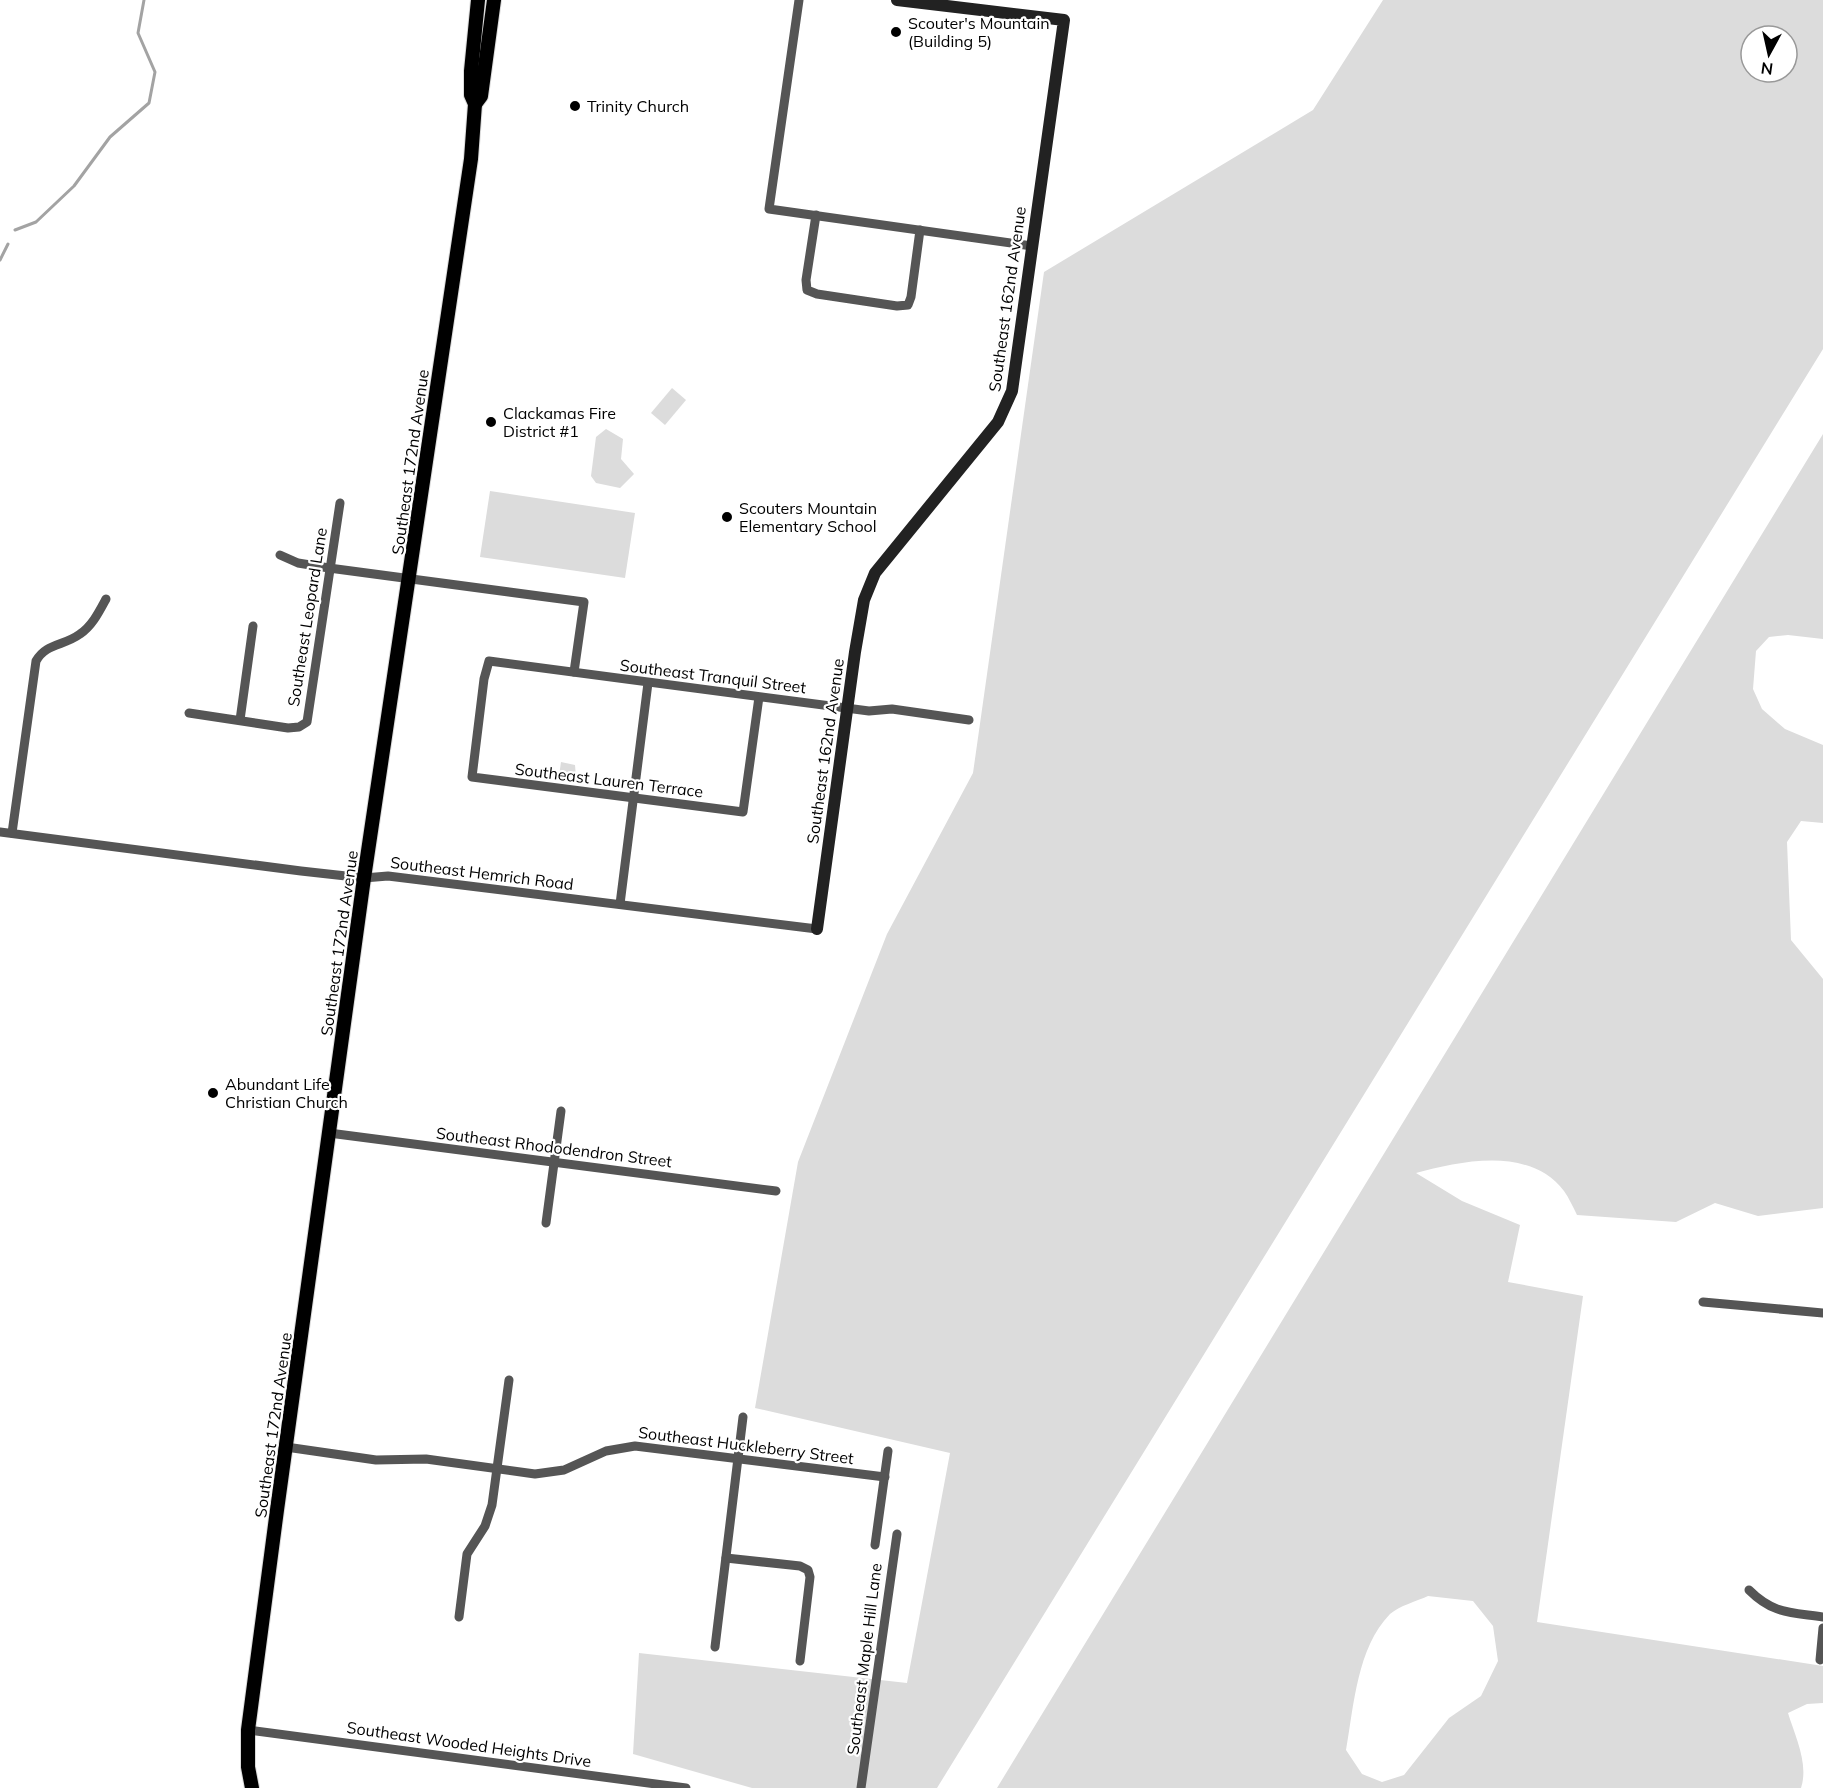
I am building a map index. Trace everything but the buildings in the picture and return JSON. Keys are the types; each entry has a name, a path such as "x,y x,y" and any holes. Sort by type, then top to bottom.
{"main road":[{"name":"Southeast 172nd Avenue","path":"252,1788 248,1767 248,1730 286,1447 364,878 411,578 471,159 475,104 471,95 471,71 478,0"},
{"name":"Southeast 172nd Avenue","path":"475,104 481,96 494,0"}],"street":[{"path":"799,0 769,208 1032,246"},
{"path":"897,0 970,10 984,8"},
{"path":"972,0 984,8"},
{"name":"Southeast 162nd Avenue","path":"817,929 864,600 875,573 1005,410 1012,391 1064,20 984,8"},
{"path":"816,215 806,280 807,290 817,294 885,304 908,305 920,230"},
{"name":"Southeast Leopard Lane","path":"189,713 293,728 307,722 340,503"},
{"path":"280,555 298,563 329,568 584,602 574,672"},
{"path":"12,833 36,661 42,651 82,633 96,618 106,599"},
{"path":"240,720 253,626"},
{"name":"Southeast Tranquil Street","path":"472,777 484,679 489,661 869,711 892,709 969,720"},
{"path":"620,904 648,683"},
{"name":"Southeast Lauren Terrace","path":"472,777 743,812 759,697"},
{"name":"Southeast Hemrich Road","path":"0,831 364,878 388,876 817,929"},
{"path":"546,1223 561,1111"},
{"name":"Southeast Rhododendron Street","path":"329,1133 776,1191"},
{"path":"1703,1302 1823,1313"},
{"path":"459,1617 467,1554 491,1511 508,1380"},
{"path":"715,1647 743,1417"},
{"name":"Southeast Huckleberry Street","path":"286,1447 376,1460 426,1459 535,1474 582,1464 606,1451 635,1446 885,1477"},
{"path":"875,1545 888,1451"},
{"name":"Southeast Maple Hill Lane","path":"861,1788 897,1534"},
{"path":"726,1558 800,1566 808,1570 810,1578 800,1661"},
{"path":"1749,1590 1764,1605 1774,1609 1823,1617"},
{"path":"1820,1660 1823,1628"},
{"name":"Southeast Wooded Heights Drive","path":"248,1730 686,1788"}],"shaded area":[{"path":"1383,0 1823,0 1823,349 937,1788 752,1788 633,1754 639,1653 907,1683 950,1453 755,1408 798,1162 887,934 973,773 1044,272 1313,110"},
{"path":"672,388 686,400 665,425 651,413"},
{"path":"606,429 623,439 621,459 634,474 620,488 596,483 591,476 596,437"},
{"path":"1823,434 1823,639 1788,635 1769,637 1756,651 1753,689 1762,709 1785,729 1823,745 1823,823 1801,821 1787,842 1791,940 1823,979 1823,1208 1758,1216 1715,1203 1676,1222 1577,1215 1564,1191 1550,1177 1514,1162 1453,1164 1416,1173 1462,1201 1520,1225 1508,1282 1583,1296 1537,1622 1823,1666 1823,1703 1807,1704 1788,1713 1802,1760 1801,1788 997,1788","holes":["1428,1596 1473,1601 1493,1626 1498,1661 1481,1696 1449,1718 1404,1775 1382,1782 1362,1774 1346,1750 1359,1678 1370,1643 1379,1628 1394,1611"]},
{"path":"490,491 635,513 625,578 480,557"},
{"path":"561,762 575,765 576,777 559,776"}],"waterway":[{"path":"15,230 36,222 74,186 110,137 149,103 155,72 138,33 144,0"},
{"path":"0,260 8,244"}],"place":[{"name":"Scouter's Mountain (Building 5)","path":"896,32"},
{"name":"Trinity Church","path":"575,106"},
{"name":"Clackamas Fire District #1","path":"491,422"},
{"name":"Scouters Mountain Elementary School","path":"727,517"},
{"name":"Abundant Life Christian Church","path":"213,1093"}]}
